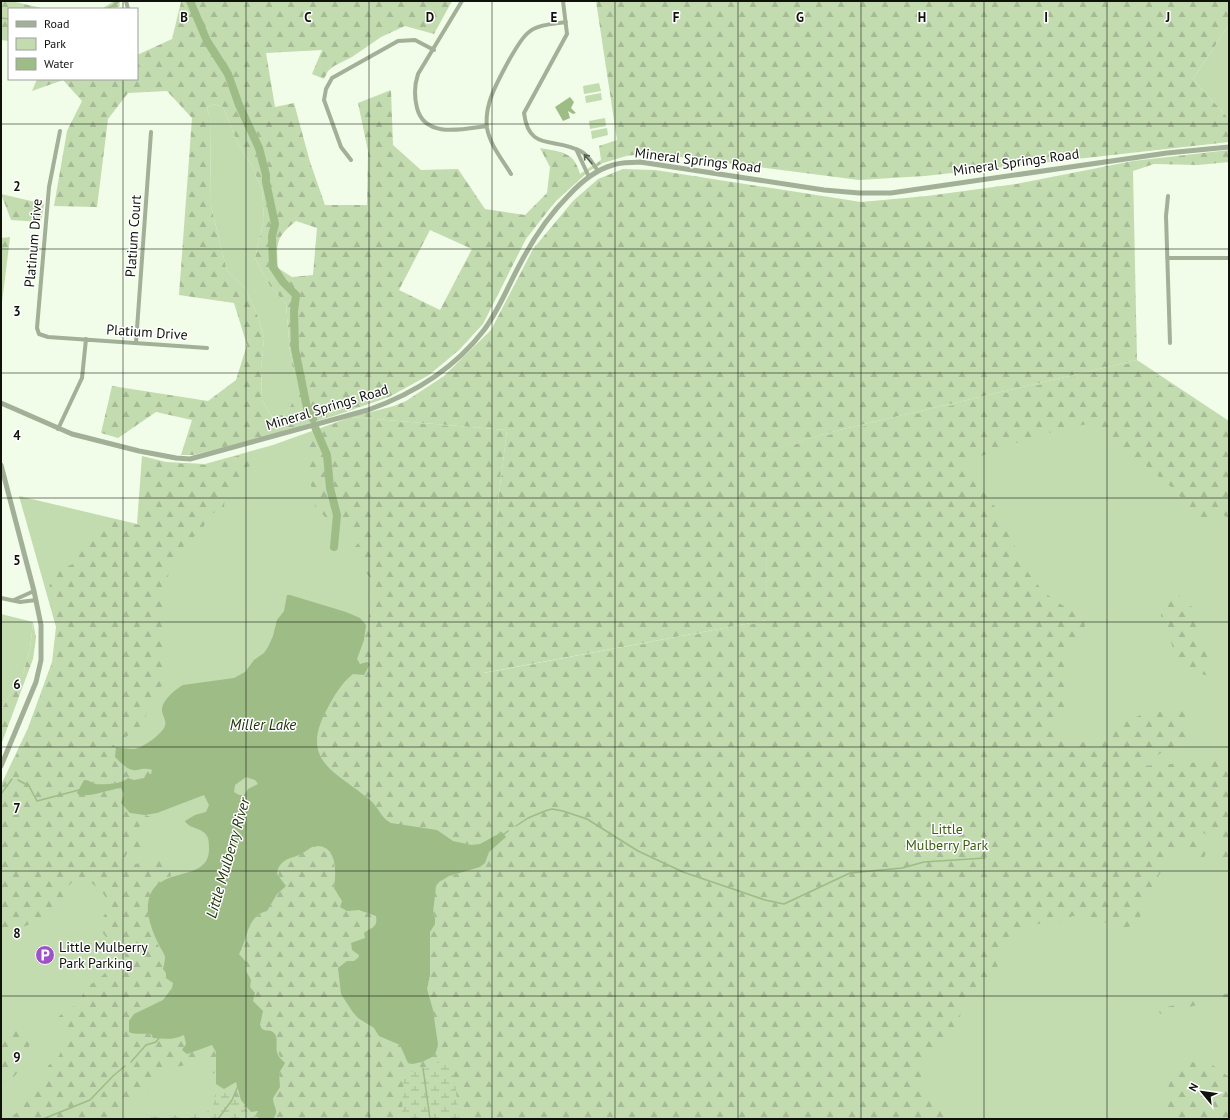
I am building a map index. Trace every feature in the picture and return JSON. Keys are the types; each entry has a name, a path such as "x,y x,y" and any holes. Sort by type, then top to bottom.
{"street":[{"path":"462,1 434,50 418,74 415,83 415,98 418,112 423,121 445,131 487,126"},
{"path":"563,1 567,34 524,113 526,126 531,135 540,141 576,149 586,155 598,171"},
{"path":"511,174 490,140 487,126 488,104 493,91 521,40 528,32 537,26 566,22"},
{"path":"351,160 341,147 324,100 326,89 332,78 398,41 415,40 434,50"},
{"name":"Platinum Drive","path":"60,131 49,187 37,328 39,334 44,336 86,339"},
{"name":"Platium Court","path":"136,343 151,132"},
{"name":"Mineral Springs Road","path":"1,403 72,434 139,451 190,459 368,410 395,400 422,386 442,370 482,332 491,320 540,230 560,204 589,177 614,164 640,162 824,190 859,193 891,193 1160,154 1229,147"},
{"path":"576,149 589,177"},
{"path":"1168,196 1166,216 1170,343"},
{"path":"1167,258 1229,258"},
{"path":"58,429 82,378 86,339"},
{"name":"Platium Drive","path":"86,339 207,348"},
{"path":"1,408 8,405"},
{"path":"1,465 34,591 41,625 41,660 36,682 1,766"},
{"path":"14,600 34,591"},
{"path":"1,598 20,602 36,600"}],"green space":[{"path":"1,1 11,1 42,8 8,8 8,41 1,40"},
{"path":"114,1 119,1 120,6 117,8 103,8"},
{"path":"178,1 452,1 434,34 405,26 381,37 352,57 334,66 328,71 324,79 312,74 322,50 266,53 275,107 294,103 310,162 325,205 367,205 368,151 358,103 391,90 393,145 421,170 458,169 485,209 525,215 547,193 550,167 540,148 566,154 574,161 580,174 601,160 599,146 617,140 596,1 1229,1 1229,25 1193,79 1229,119 1229,142 925,176 859,180 649,153 626,156 603,163 589,171 555,202 526,239 483,324 459,350 429,375 389,397 337,415 261,438 193,455 181,455 192,420 156,412 118,438 101,433 112,386 208,401 236,380 247,345 234,303 179,295 192,118 167,91 128,93 108,119 97,207 54,206 67,131 82,101 63,80 138,80 138,55 172,39 181,2","holes":["213,104 223,107 238,144 251,164 262,189 264,220 255,258 270,286 286,304 290,352 297,395 286,414 272,417 262,400 261,369 264,338 259,319 245,288 227,271 211,206 210,117 207,108","296,221 317,228 313,275 292,277 278,268 277,252 279,241 284,232","430,230 472,249 440,310 399,290"]},
{"path":"1229,25 1229,119 1193,79"},
{"path":"37,80 63,80 32,91"},
{"path":"599,83 601,91 584,94 583,86"},
{"path":"601,93 602,100 586,103 585,96"},
{"path":"213,104 223,107 238,144 251,164 262,189 264,220 255,258 270,286 286,304 290,352 298,395 286,414 272,417 262,400 261,369 264,338 259,319 245,288 227,271 211,206 210,117 207,108"},
{"path":"605,118 606,126 590,129 589,121"},
{"path":"607,128 608,135 592,139 591,131"},
{"path":"1229,150 1229,162 1198,165 1154,164 1133,171 1137,360 839,430 766,451 767,620 483,673 499,494 507,430 351,417 394,406 406,401 444,376 491,330 533,249 573,201 598,179 623,169 655,170 861,202 927,196 1016,184 1133,161"},
{"path":"1,194 44,204 41,222 11,220"},
{"path":"10,237 9,246 1,251 1,238"},
{"path":"9,246 1,310 1,251"},
{"name":"Little Mulberry Park","path":"1137,360 1229,421 1229,1119 1,1119 1,785 28,728 52,662 56,627 19,496 137,524 142,456 166,462 205,464 273,445 351,417 507,430 499,494 484,673 767,620 765,451 839,430"},
{"path":"1136,362 1229,422 1229,519 1216,510 1209,518 1197,522 1176,491 1141,462 1088,424 1065,428 1016,443 973,459 964,468 992,502 1002,517 1018,555 1037,584 1053,599 1084,614 1085,629 1079,638 1068,637 1064,652 1070,693 1066,706 1055,718 1057,733 1065,743 1102,741 1125,722 1145,713 1171,710 1193,711 1196,715 1184,728 1188,740 1167,749 1141,766 1229,760 1229,873 1222,857 1223,847 1201,831 1199,835 1207,850 1204,858 1194,861 1189,855 1184,841 1178,843 1159,875 1138,921 1126,929 1083,916 1072,916 1064,922 1051,921 1030,926 1008,937 999,958 995,981 963,1003 958,1025 923,1067 919,1088 937,1103 951,1119 273,1119 276,1111 273,1098 278,1091 280,1084 279,1073 285,1063 279,1056 272,1031 262,1029 260,1025 263,1011 253,1001 255,993 250,987 248,975 239,954 251,923 260,914 267,911 277,894 284,888 284,882 279,876 278,872 280,865 286,859 303,853 309,848 318,846 325,847 332,858 334,865 334,888 343,901 340,907 347,911 359,910 375,916 376,923 372,928 364,933 365,938 358,940 350,947 359,955 358,958 354,961 347,961 338,968 338,982 352,1011 384,1038 401,1045 406,1058 412,1064 432,1057 438,1045 427,989 430,975 430,932 435,924 435,917 433,913 434,891 439,882 458,873 480,867 485,863 489,852 505,837 500,833 489,840 471,845 458,843 433,830 401,826 387,821 382,817 366,796 333,773 320,759 316,742 321,721 326,710 346,680 353,674 359,676 360,664 357,659 368,621 374,591 373,581 362,568 354,548 360,541 355,531 330,527 327,519 315,506 310,480 308,451 311,432 350,418 506,431 498,493 483,674 769,621 767,452 840,432"},
{"path":"251,452 253,454 254,461 225,493 224,508 211,514 202,529 182,548 171,564 166,584 167,664 165,681 152,700 142,725 126,737 113,738 112,744 116,747 115,757 125,767 152,770 145,777 138,779 128,778 122,782 113,784 96,784 88,780 84,780 77,793 88,796 97,792 121,788 124,794 121,799 138,815 151,817 150,821 140,826 135,832 146,843 143,846 128,851 124,860 127,864 131,865 157,858 162,859 171,874 171,876 166,878 147,906 157,943 165,958 163,969 166,973 166,978 173,983 172,988 163,1000 150,1005 132,1034 144,1033 151,1034 153,1038 177,1039 184,1035 187,1044 196,1050 212,1045 216,1052 215,1072 213,1074 211,1068 205,1060 162,1069 152,1088 145,1094 136,1095 121,1114 113,1118 9,1119 20,1110 35,1091 48,1066 59,1056 67,1038 58,1026 59,1016 80,1002 85,988 99,979 108,970 120,965 125,958 124,950 110,942 98,927 102,918 111,907 102,892 93,884 83,879 77,878 67,887 69,895 62,903 47,915 1,936 1,788 29,728 53,661 57,627 48,592 52,577 61,569 73,564 100,520 107,518 139,525 143,457 167,463 205,465"},
{"path":"1176,585 1182,604 1191,606 1197,611 1200,634 1212,668 1209,676 1198,673 1180,662 1174,652 1166,624 1161,616 1162,600"},
{"path":"1,614 33,622 30,649 23,674 1,710"},
{"path":"33,622 36,638 33,659 1,745 1,710 23,674 30,649"},
{"path":"1229,993 1229,997 1161,1014 1158,1012 1162,1008"},
{"path":"20,1023 30,1044 23,1062 16,1074 12,1079 1,1082 1,1047 16,1024"},
{"path":"445,1056 455,1081 459,1119 406,1119 402,1111 404,1073 426,1068"},
{"path":"1203,1058 1229,1077 1229,1119 1164,1119 1166,1095 1175,1073 1185,1066"},
{"path":"236,1081 245,1105 258,1111 258,1118 260,1119 142,1119 159,1116 193,1115 206,1112 220,1088 224,1089"},
{"path":"229,1090 248,1112 255,1115 254,1119 145,1119 161,1116 190,1115 205,1112 211,1109 216,1094"}],"water":[{"path":"570,97 574,102 571,108 576,113 573,114 568,111 570,118 563,121 555,107"},
{"path":"335,530 338,533 334,547 332,546 332,532"},
{"name":"Miller Lake","path":"287,595 290,595 346,612 360,618 366,625 364,640 357,659 360,664 367,662 370,664 364,675 353,674 341,686 326,711 319,729 317,743 320,755 326,765 371,801 391,823 437,830 453,841 471,845 480,844 502,832 506,837 489,852 485,863 480,867 449,876 439,882 436,886 433,913 435,917 435,924 430,932 430,975 427,989 433,1010 438,1045 436,1052 432,1057 422,1062 412,1064 408,1063 400,1045 379,1036 374,1028 358,1018 341,994 338,968 347,961 354,961 358,958 359,955 352,950 351,943 365,938 364,933 372,928 376,923 376,916 359,910 347,911 340,907 342,901 334,888 334,862 329,851 325,848 318,846 313,847 286,860 280,865 277,874 286,886 277,894 267,911 260,914 251,923 239,954 246,962 246,971 251,980 250,987 255,993 253,1001 263,1011 260,1025 262,1029 274,1033 278,1054 285,1063 279,1073 280,1087 273,1098 276,1113 273,1119 258,1118 258,1111 251,1112 241,1100 236,1082 224,1089 216,1084 216,1052 212,1045 187,1054 182,1050 186,1044 184,1035 180,1037 161,1039 153,1038 151,1034 129,1032 129,1021 134,1014 163,1000 172,988 173,983 166,978 166,973 163,969 165,962 164,953 151,927 148,904 154,888 162,881 193,871 201,866 207,859 209,840 207,836 202,831 187,824 185,821 195,815 206,812 209,805 204,795 157,813 145,815 130,813 121,803 124,794 121,788 89,795 79,795 77,793 84,780 88,780 96,784 108,784 122,782 128,778 134,780 144,778 147,774 151,774 152,770 131,770 125,766 115,757 116,747 132,749 138,748 151,741 159,734 165,725 162,712 164,702 173,692 183,685 234,678 245,672 254,660 264,653 268,647 273,636 277,620 284,611","holes":["246,777 255,780 258,784 248,789 244,795 239,795 234,792 235,785"]}],"waterway":[{"path":"109,8 120,1"},
{"name":"Little Mulberry River","path":"190,1 207,41 228,74 239,105 259,148 266,175 266,182 275,224 272,236 273,267 283,282 296,295 294,311 295,349 307,408 313,419"},
{"path":"1,18 8,19"},
{"name":"Little Mulberry River","path":"315,427 327,455 330,488 337,515 334,547"},
{"path":"1,794 12,779"},
{"path":"18,780 29,786 37,801 79,790"},
{"path":"516,826 528,818 545,811 552,809 563,811 587,819 638,851 683,872 765,900 784,904 850,873 902,868 924,862 985,858"},
{"path":"503,835 508,831"},
{"path":"131,1062 146,1045 156,1042 159,1038"},
{"path":"43,1119 90,1100 125,1066"},
{"path":"423,1068 430,1119"},
{"name":"Little Mulberry River","path":"218,1119 232,1100 238,1086"}],"place":[{"name":"Little Mulberry Park Parking","path":"45,955"}]}
